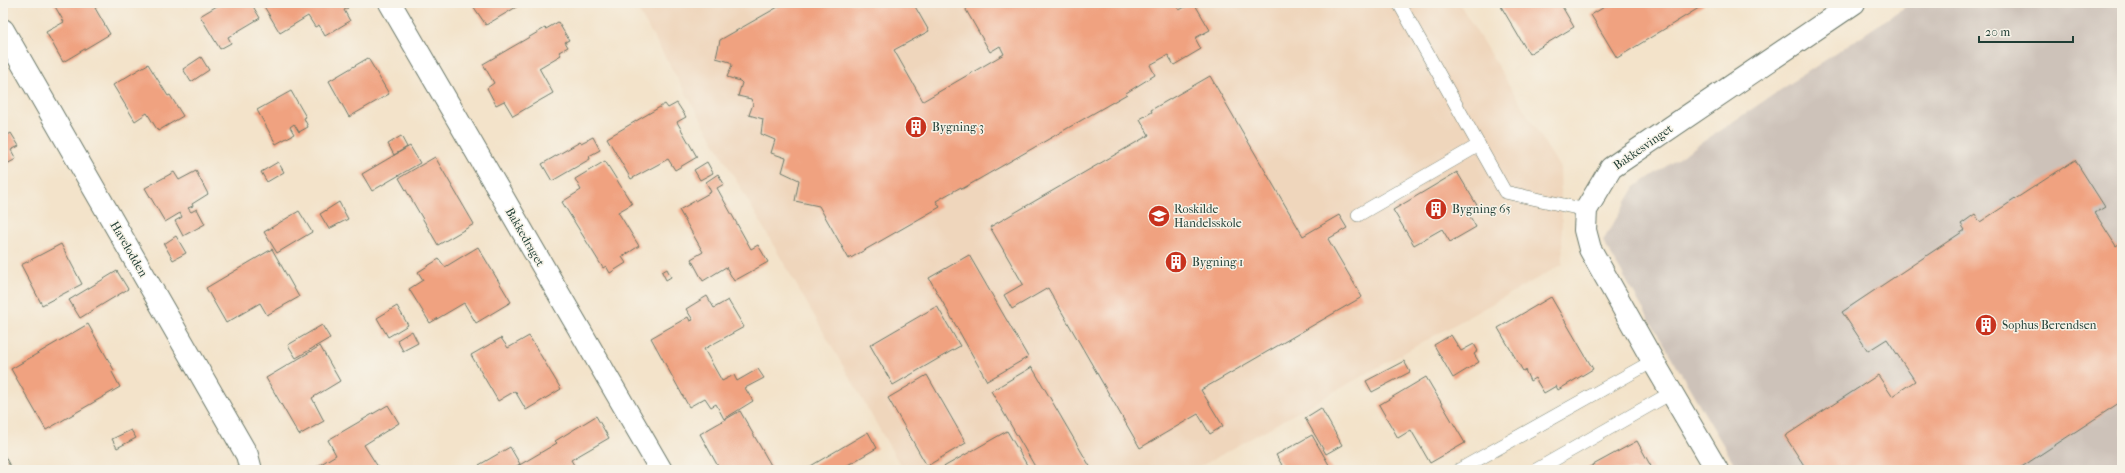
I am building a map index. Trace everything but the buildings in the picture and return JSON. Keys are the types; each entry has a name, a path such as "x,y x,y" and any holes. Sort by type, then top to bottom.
{"street":[{"name":"Bakkedraget","path":"390,3 661,470"},
{"name":"Bakkesvinget","path":"1717,470 1671,393 1590,249 1585,230 1586,210 1611,168 1854,3"},
{"name":"Havelodden","path":"3,30 246,455 251,470"}],"lane":[{"path":"1399,3 1505,192 1586,210"},
{"path":"1358,215 1479,145"},
{"path":"1460,470 1653,361"},
{"path":"1536,470 1671,393"}],"shaded area":[{"name":"Roskilde Handelsskole","path":"634,3 1459,3 1560,168 1563,264 1194,470 903,470"},
{"path":"1911,3 2122,3 2122,470 1738,470 1603,241 1635,187"}],"place":[{"name":"Bygning 3","path":"916,127"},
{"name":"Bygning 65","path":"1436,209"},
{"name":"Roskilde Handelsskole","path":"1159,216"},
{"name":"Bygning 1","path":"1176,262"},
{"name":"Sophus Berendsen","path":"1986,325"}]}
